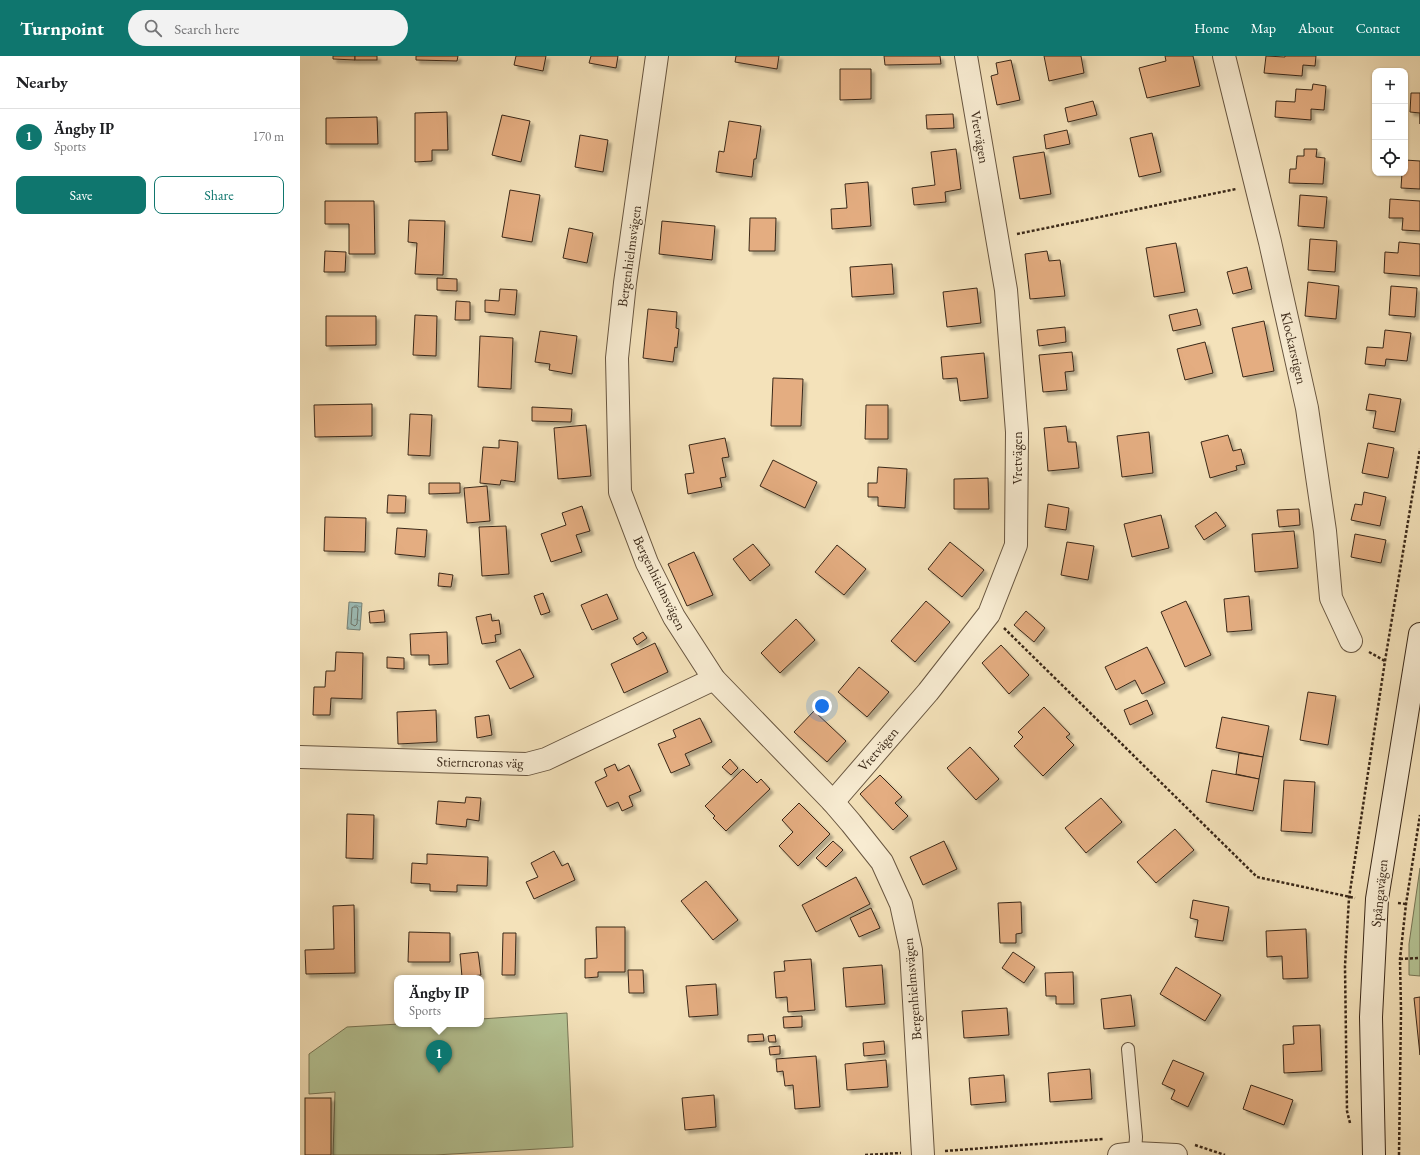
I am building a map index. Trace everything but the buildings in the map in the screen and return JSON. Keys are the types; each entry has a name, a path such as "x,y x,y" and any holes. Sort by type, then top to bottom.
{"street":[{"name":"Bergenhielmsvägen","path":"657,56 625,283 617,358 620,492 647,563 674,618 714,679 832,802 882,862 901,904 911,950 923,1146"},
{"name":"Vretvägen","path":"832,802 928,692 989,614 1016,544 1018,432 1006,290 966,56"},
{"name":"Klockarstigen","path":"1224,56 1256,185 1307,408 1325,531 1331,598 1351,641"},
{"name":"Spångavägen","path":"1374,1155 1371,1017 1376,899 1420,634"},
{"name":"Stierncronas väg","path":"300,757 527,764 546,758 714,679"},
{"path":"1130,1148 1185,1150"}],"lane":[{"path":"1128,1049 1130,1148"}],"path":[{"path":"997,238 1256,185"},
{"path":"989,614 1257,877 1349,898 1376,899 1406,904"},
{"path":"1399,1155 1401,1011 1400,959 1406,904 1420,815"},
{"path":"1400,959 1420,958"},
{"path":"923,1146 929,1136 944,1152 1130,1148"},
{"path":"1185,1150 1200,1146 1225,1155"},
{"path":"865,1155 901,1153"}],"green space":[{"path":"1420,868 1420,976 1409,975 1409,944"},
{"path":"567,1013 573,1147 435,1155 333,1155 335,1092 309,1094 309,1054 347,1027 394,1024 394,1027 484,1027 484,1019"}],"water":[{"path":"349,602 362,603 360,630 347,629"}],"place":[{"name":"Ängby IP","path":"439,1073"}]}
